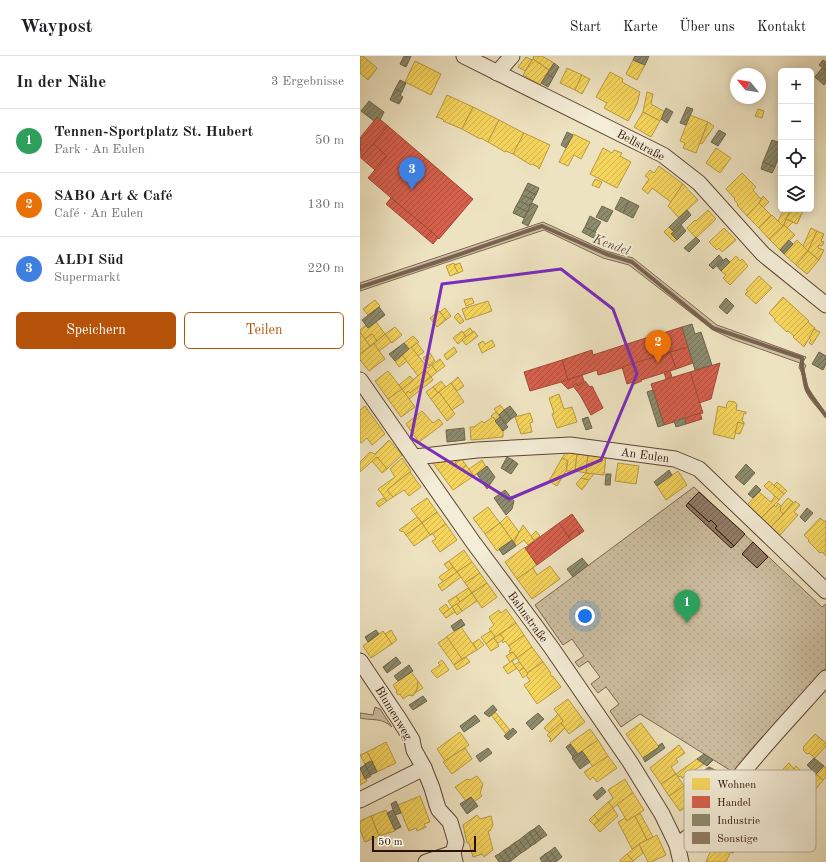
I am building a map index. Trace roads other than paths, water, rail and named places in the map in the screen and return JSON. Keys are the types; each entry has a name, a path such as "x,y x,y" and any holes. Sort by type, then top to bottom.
{"street":[{"name":"Bellstraße","path":"464,56 663,155 699,183 763,254 826,305"},
{"path":"497,73 512,56"},
{"name":"Bahnstraße","path":"360,380 473,542 551,648 630,762 662,814 677,845 681,862"},
{"name":"An Eulen","path":"415,457 477,450 570,445 675,459 699,468 826,591"},
{"name":"Blumenweg","path":"360,660 412,740 414,750 424,768 439,810 450,822 456,842 454,857 426,862"},
{"path":"744,770 826,678"},
{"path":"360,800 424,768"},
{"path":"677,845 684,841"}],"waterway":[{"name":"Kendel","path":"360,287 542,226 606,254 632,262 713,328 802,358 802,368 807,390 826,416"}],"place":[{"name":"ALDI Süd","path":"412,190"},
{"name":"SABO Art & Café","path":"658,363"},
{"name":"Tennen-Sportplatz St. Hubert","path":"687,623"}]}
